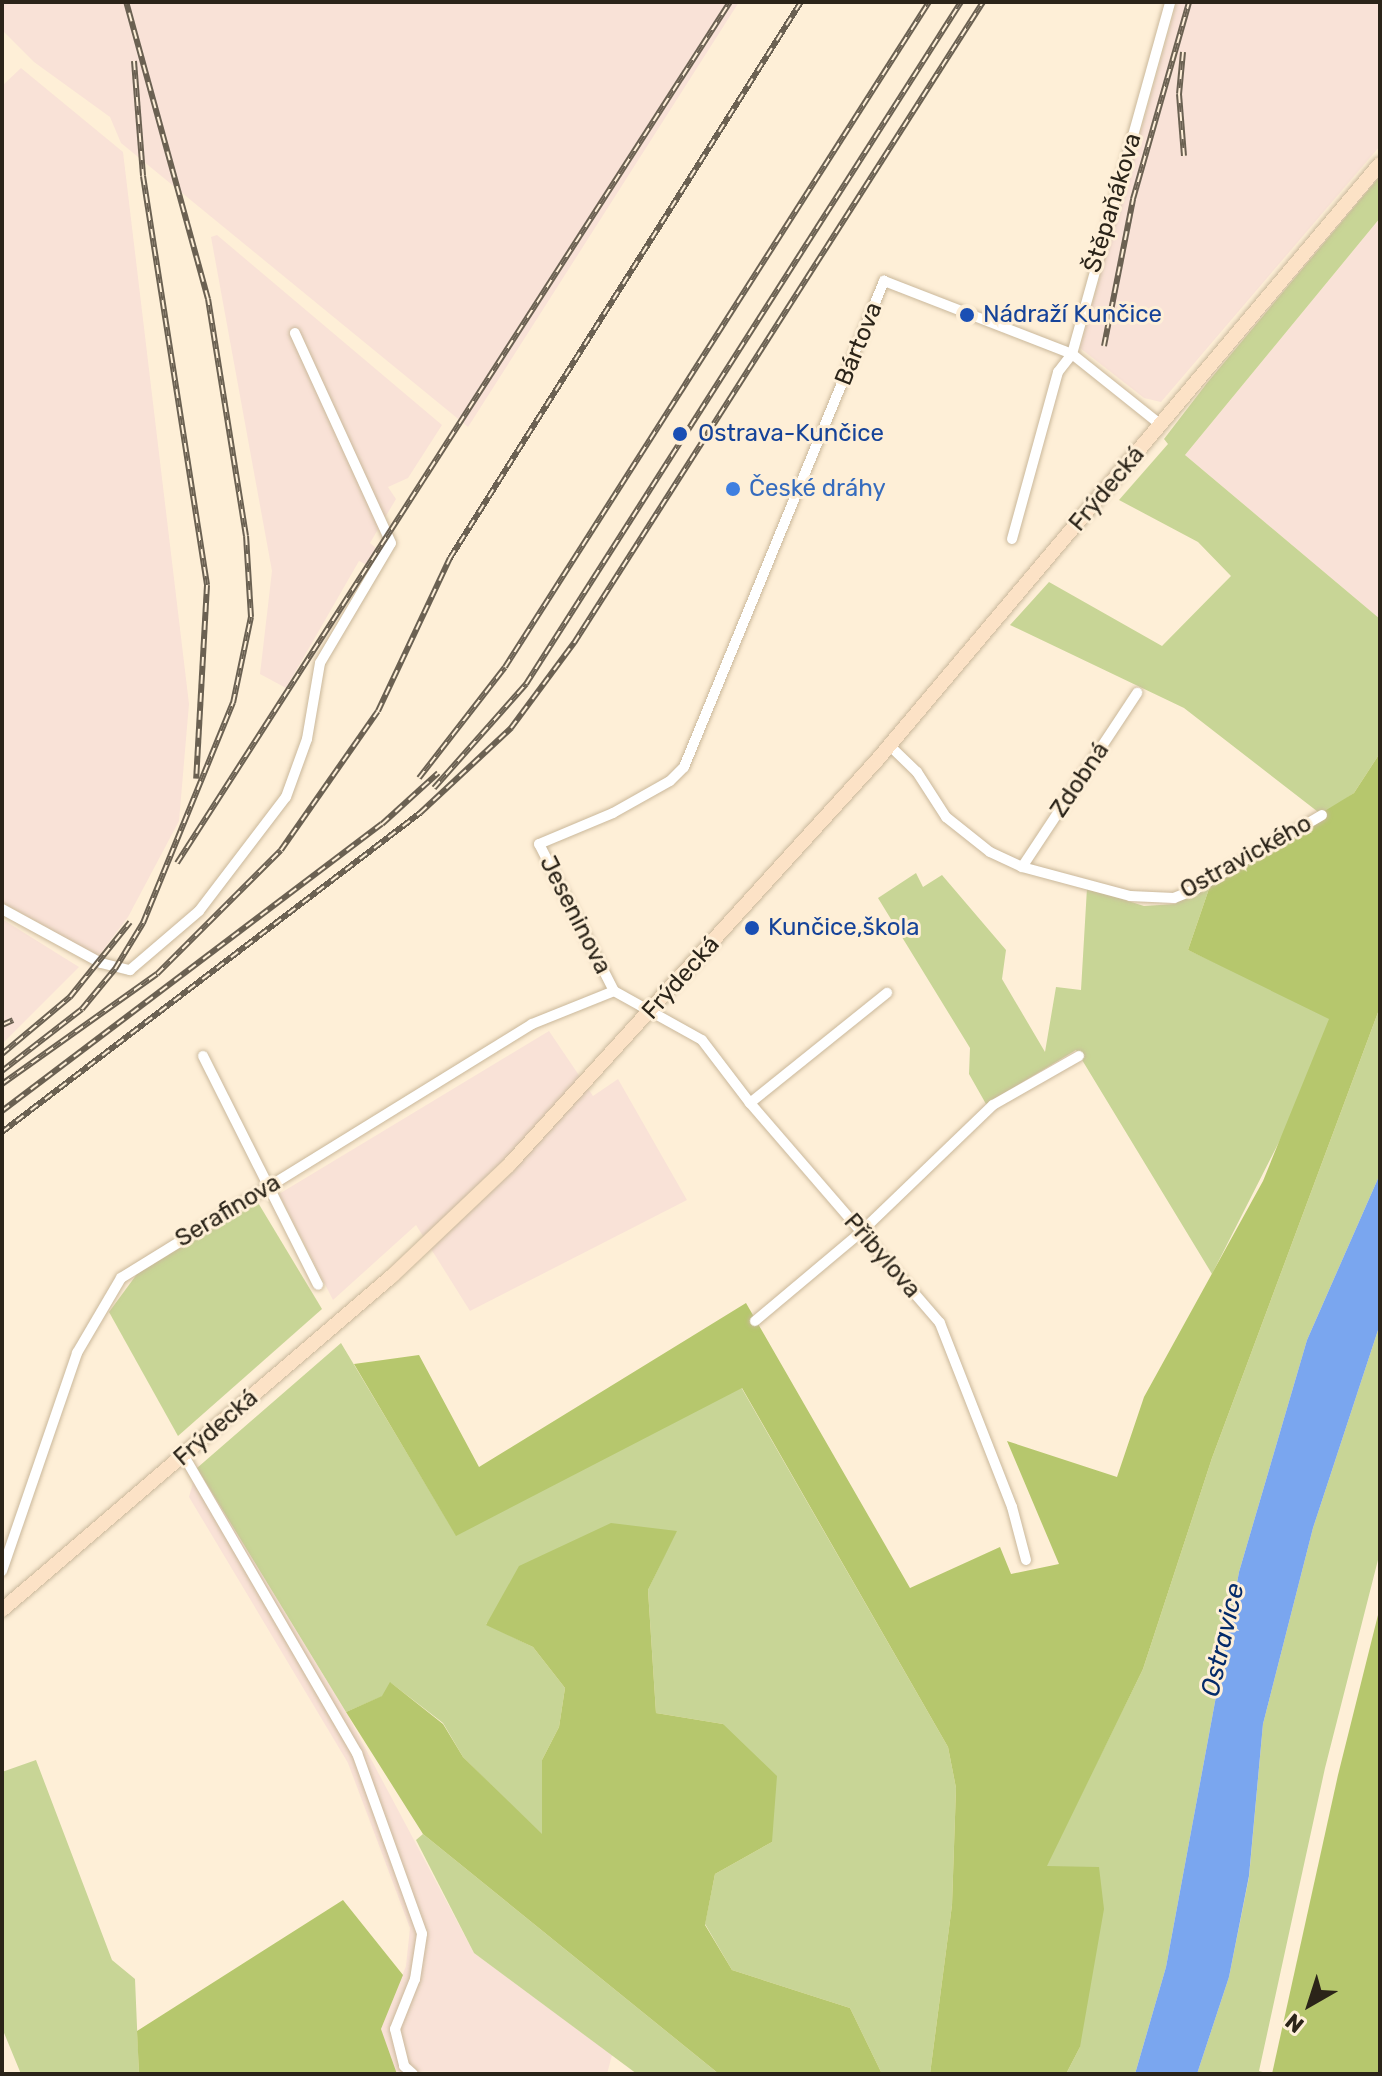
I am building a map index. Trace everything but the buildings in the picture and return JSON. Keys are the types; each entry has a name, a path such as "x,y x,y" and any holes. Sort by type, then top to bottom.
{"main road":[{"name":"Frýdecká","path":"2,1610 443,1230 651,1012 889,745 1380,164"}],"street":[{"name":"Štěpaňákova","path":"1012,539 1058,372 1072,354 1170,2"},
{"name":"Bártova","path":"539,844 613,813 670,781 684,767 884,281 1072,354 1161,425"},
{"path":"2,909 122,971 151,957 199,911 286,797 307,739 320,663 391,543 295,333"},
{"name":"Zdobná","path":"1022,867 1137,693"},
{"name":"Ostravického","path":"889,745 917,772 946,817 990,852 1022,867 1130,896 1174,898 1322,815"},
{"name":"Jeseninova","path":"539,844 614,991 651,1012"},
{"name":"Serafinova","path":"2,1571 77,1353 98,1310 121,1278 532,1024 614,991"},
{"path":"750,1103 887,993"},
{"name":"Přibylova","path":"651,1012 702,1040 750,1103 949,1337 1012,1507 1026,1560"},
{"path":"203,1056 263,1170 267,1188 318,1285"},
{"path":"755,1321 861,1232 993,1105 1079,1056"},
{"path":"184,1456 357,1753 422,1934 415,1979 395,2029 404,2066 413,2074"}],"shaded area":[{"path":"2,2 739,2 468,427 121,143 110,117 34,62 2,30"},
{"path":"1177,2 1380,2 1380,146 1161,402 1144,398 1080,348"},
{"path":"21,68 123,152 189,704 179,821 128,917 98,957 2,902 2,86"},
{"path":"1380,218 1380,619 1185,455"},
{"path":"217,235 442,425 408,478 388,487 396,499 370,543 376,548 367,565 359,561 286,688 260,674 272,571 211,237"},
{"path":"2,919 79,967 2,1044"},
{"path":"549,1031 593,1096 618,1079 687,1200 470,1311 416,1225 333,1300 279,1194"},
{"path":"197,1468 346,1712 474,1953 612,2055 607,2074 393,2071 381,2029 406,1966 410,1928 348,1763 189,1497"}],"green space":[{"path":"1380,176 1380,218 1185,455 1380,619 1380,753 1354,793 1322,815 1184,708 1010,625 1049,582 1162,646 1231,576 1198,542 1119,500 1168,444 1164,439 1207,383"},
{"path":"1380,753 1380,1007 1212,1458 1143,1669 1047,1866 1099,1867 1104,1909 1080,2047 1066,2074 930,2074 952,1905 956,1788 948,1747 742,1388 456,1536 354,1364 419,1355 479,1467 746,1303 910,1588 1000,1547 1011,1574 1059,1564 1007,1441 1117,1477 1144,1397 1263,1181 1329,1019 1188,950 1212,880 1354,793"},
{"path":"916,873 923,887 942,875 1006,950 1002,979 1045,1052 1056,987 1081,990 1087,888 1144,906 1175,904 1212,880 1188,950 1341,1020 1212,1274 1076,1050 986,1104 969,1074 970,1048 878,898"},
{"path":"1380,1007 1380,1174 1307,1340 1239,1572 1166,1967 1135,2074 1066,2074 1080,2047 1046,1866 1143,1669 1212,1458"},
{"path":"257,1201 322,1309 178,1436 109,1312 137,1274"},
{"path":"1380,1324 1380,1552 1325,1768 1259,2071 1270,2074 1197,2074 1229,1977 1249,1877 1263,1724 1313,1528"},
{"path":"341,1343 456,1535 741,1387 948,1747 956,1788 952,1905 930,2074 882,2074 850,2008 732,1970 705,1924 715,1874 772,1842 723,1724 656,1713 648,1590 676,1531 486,1624 533,1647 565,1688 559,1727 542,1760 542,1835 463,1757 443,1723 391,1683 383,1696 346,1712 197,1468"},
{"path":"611,1523 677,1531 648,1590 656,1713 723,1724 777,1776 772,1842 715,1874 705,1925 732,1970 850,2008 882,2074 719,2074 423,1834 346,1712 382,1696 390,1682 443,1724 463,1757 542,1834 542,1760 559,1727 565,1688 533,1647 486,1625 519,1566"},
{"path":"1380,1607 1380,2074 1272,2074 1338,1775"},
{"path":"36,1760 112,1960 135,1979 139,2074 21,2074 2,2028 2,1772"},
{"path":"423,1834 719,2074 637,2074 474,1953 416,1840"},
{"path":"343,1900 403,1975 381,2029 397,2074 139,2074 137,2031"}],"water":[{"path":"1380,1174 1380,1324 1313,1528 1263,1724 1249,1876 1229,1977 1197,2074 1135,2074 1166,1967 1239,1572 1307,1340"}],"railway":[{"path":"2,1071 82,1009 115,969 143,923 233,703 251,617 246,536 208,299 126,2"},
{"path":"177,863 730,2"},
{"path":"2,1084 157,974 281,850 378,711 450,558 801,2"},
{"path":"419,778 505,667 929,2"},
{"path":"434,788 526,684 961,2"},
{"path":"2,1132 420,813 511,728 574,643 983,2"},
{"path":"1104,346 1133,199 1189,2"},
{"path":"1183,52 1179,94 1184,156"},
{"path":"134,61 143,176 207,585 196,779"},
{"path":"2,1111 382,824 438,773"},
{"path":"2,1054 70,997 130,922"},
{"path":"2,1025 13,1020"}],"place":[{"name":"Nádraží Kunčice","path":"967,315"},
{"name":"Ostrava-Kunčice","path":"680,434"},
{"name":"České dráhy","path":"733,489"},
{"name":"Kunčice,škola","path":"752,928"}],"water label":[{"name":"Ostravice","path":"1223,1640"}]}
